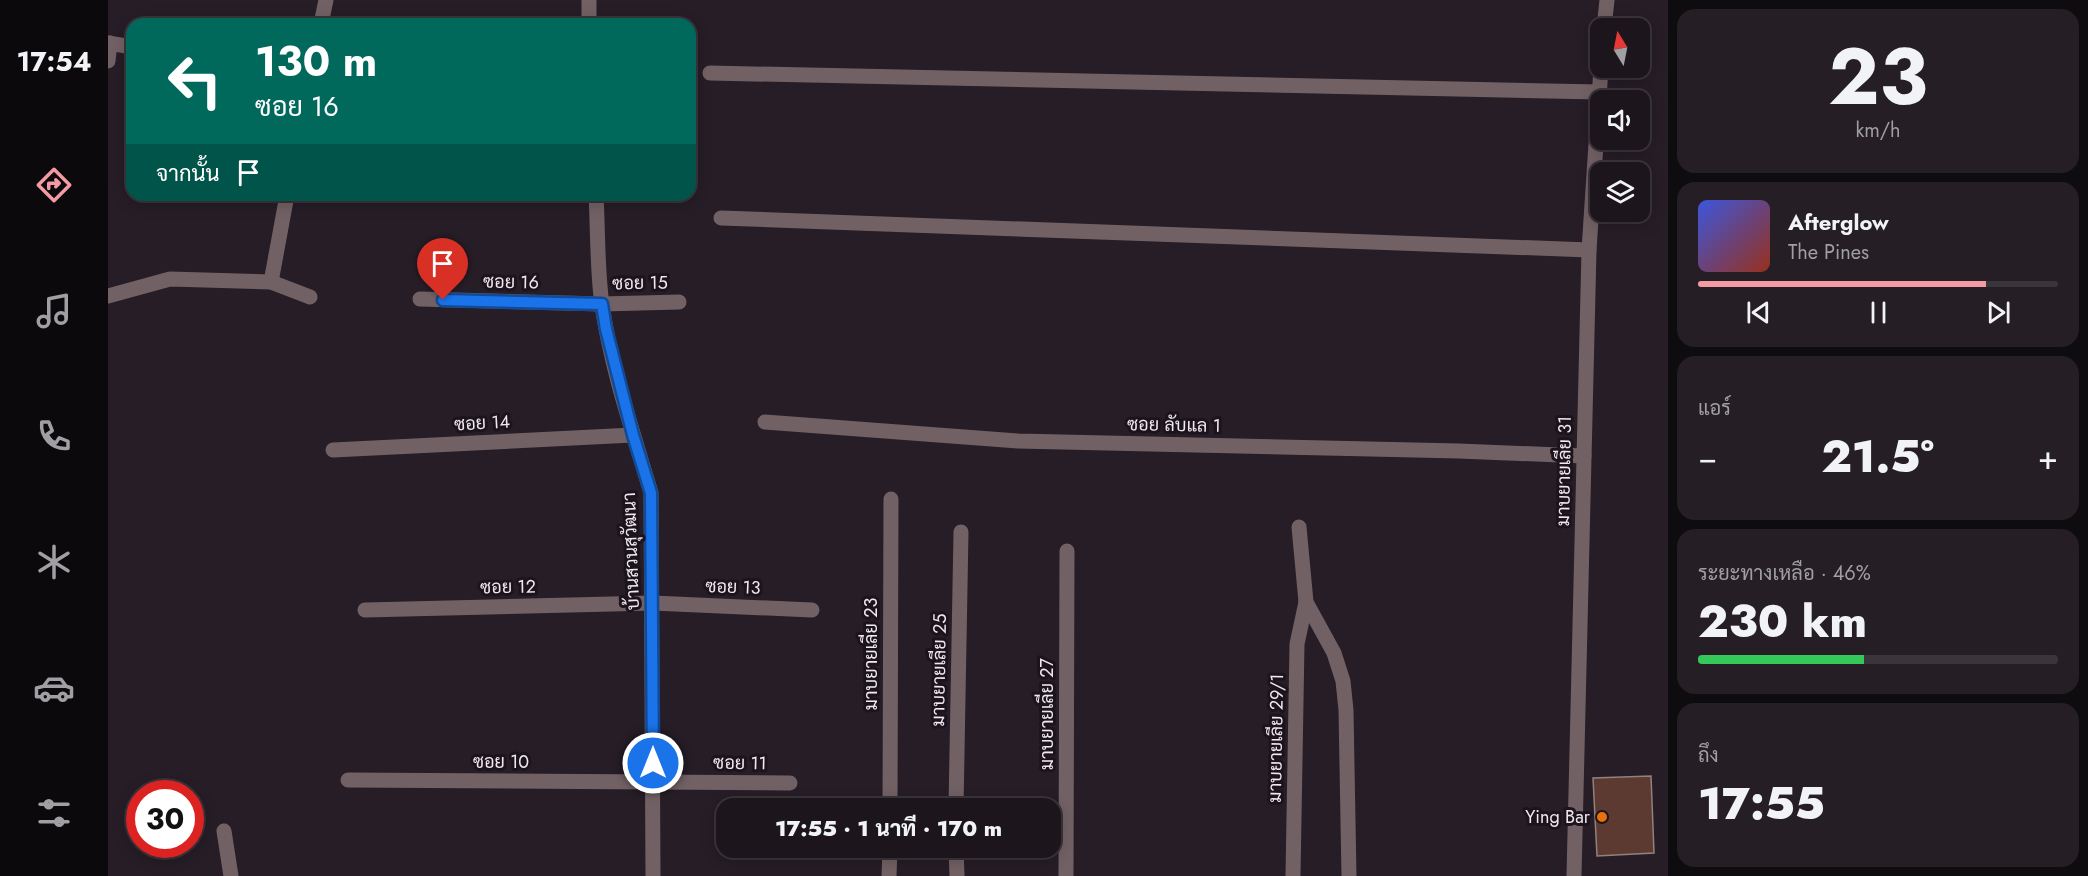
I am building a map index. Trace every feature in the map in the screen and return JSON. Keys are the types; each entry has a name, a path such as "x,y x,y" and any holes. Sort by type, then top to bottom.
{"street":[{"path":"322,18 326,0"},
{"path":"589,0 589,18"},
{"path":"1605,18 1607,0"},
{"path":"108,61 109,43 126,45"},
{"path":"710,73 1590,92"},
{"name":"มาบยายเลีย 31","path":"1574,876 1589,250 1595,150"},
{"path":"270,282 286,201"},
{"name":"บ้านสวนสุวัฒนา","path":"596,201 602,304 606,329 633,435 651,493 653,876"},
{"path":"721,218 1589,250"},
{"path":"108,296 170,279 270,282 310,297"},
{"name":"ซอย 16","path":"420,299 602,304"},
{"name":"ซอย 15","path":"602,304 679,302"},
{"name":"ซอย ลับแล 1","path":"765,422 1018,441 1584,456"},
{"name":"ซอย 14","path":"333,450 633,435"},
{"name":"มาบยายเลีย 23","path":"890,798 891,499"},
{"path":"1299,527 1306,602 1334,653 1343,681 1346,711 1349,876"},
{"name":"มาบยายเลีย 25","path":"956,798 961,532"},
{"name":"มาบยายเลีย 27","path":"1066,876 1067,551"},
{"name":"มาบยายเลีย 29/1","path":"1293,876 1298,644 1306,602"},
{"name":"ซอย 12","path":"365,610 653,603"},
{"name":"ซอย 13","path":"653,603 812,610"},
{"name":"ซอย 10","path":"348,780 653,782"},
{"name":"ซอย 11","path":"653,782 790,783"},
{"path":"224,831 231,876"},
{"path":"889,876 890,858"},
{"path":"956,858 957,876"}],"building":[{"path":"1651,776 1654,853 1597,856 1593,778"}],"place":[{"name":"Ying Bar","path":"1602,817"}],"route":[{"path":"443,300 602,304 606,329 633,435 651,493 653,763"}]}
